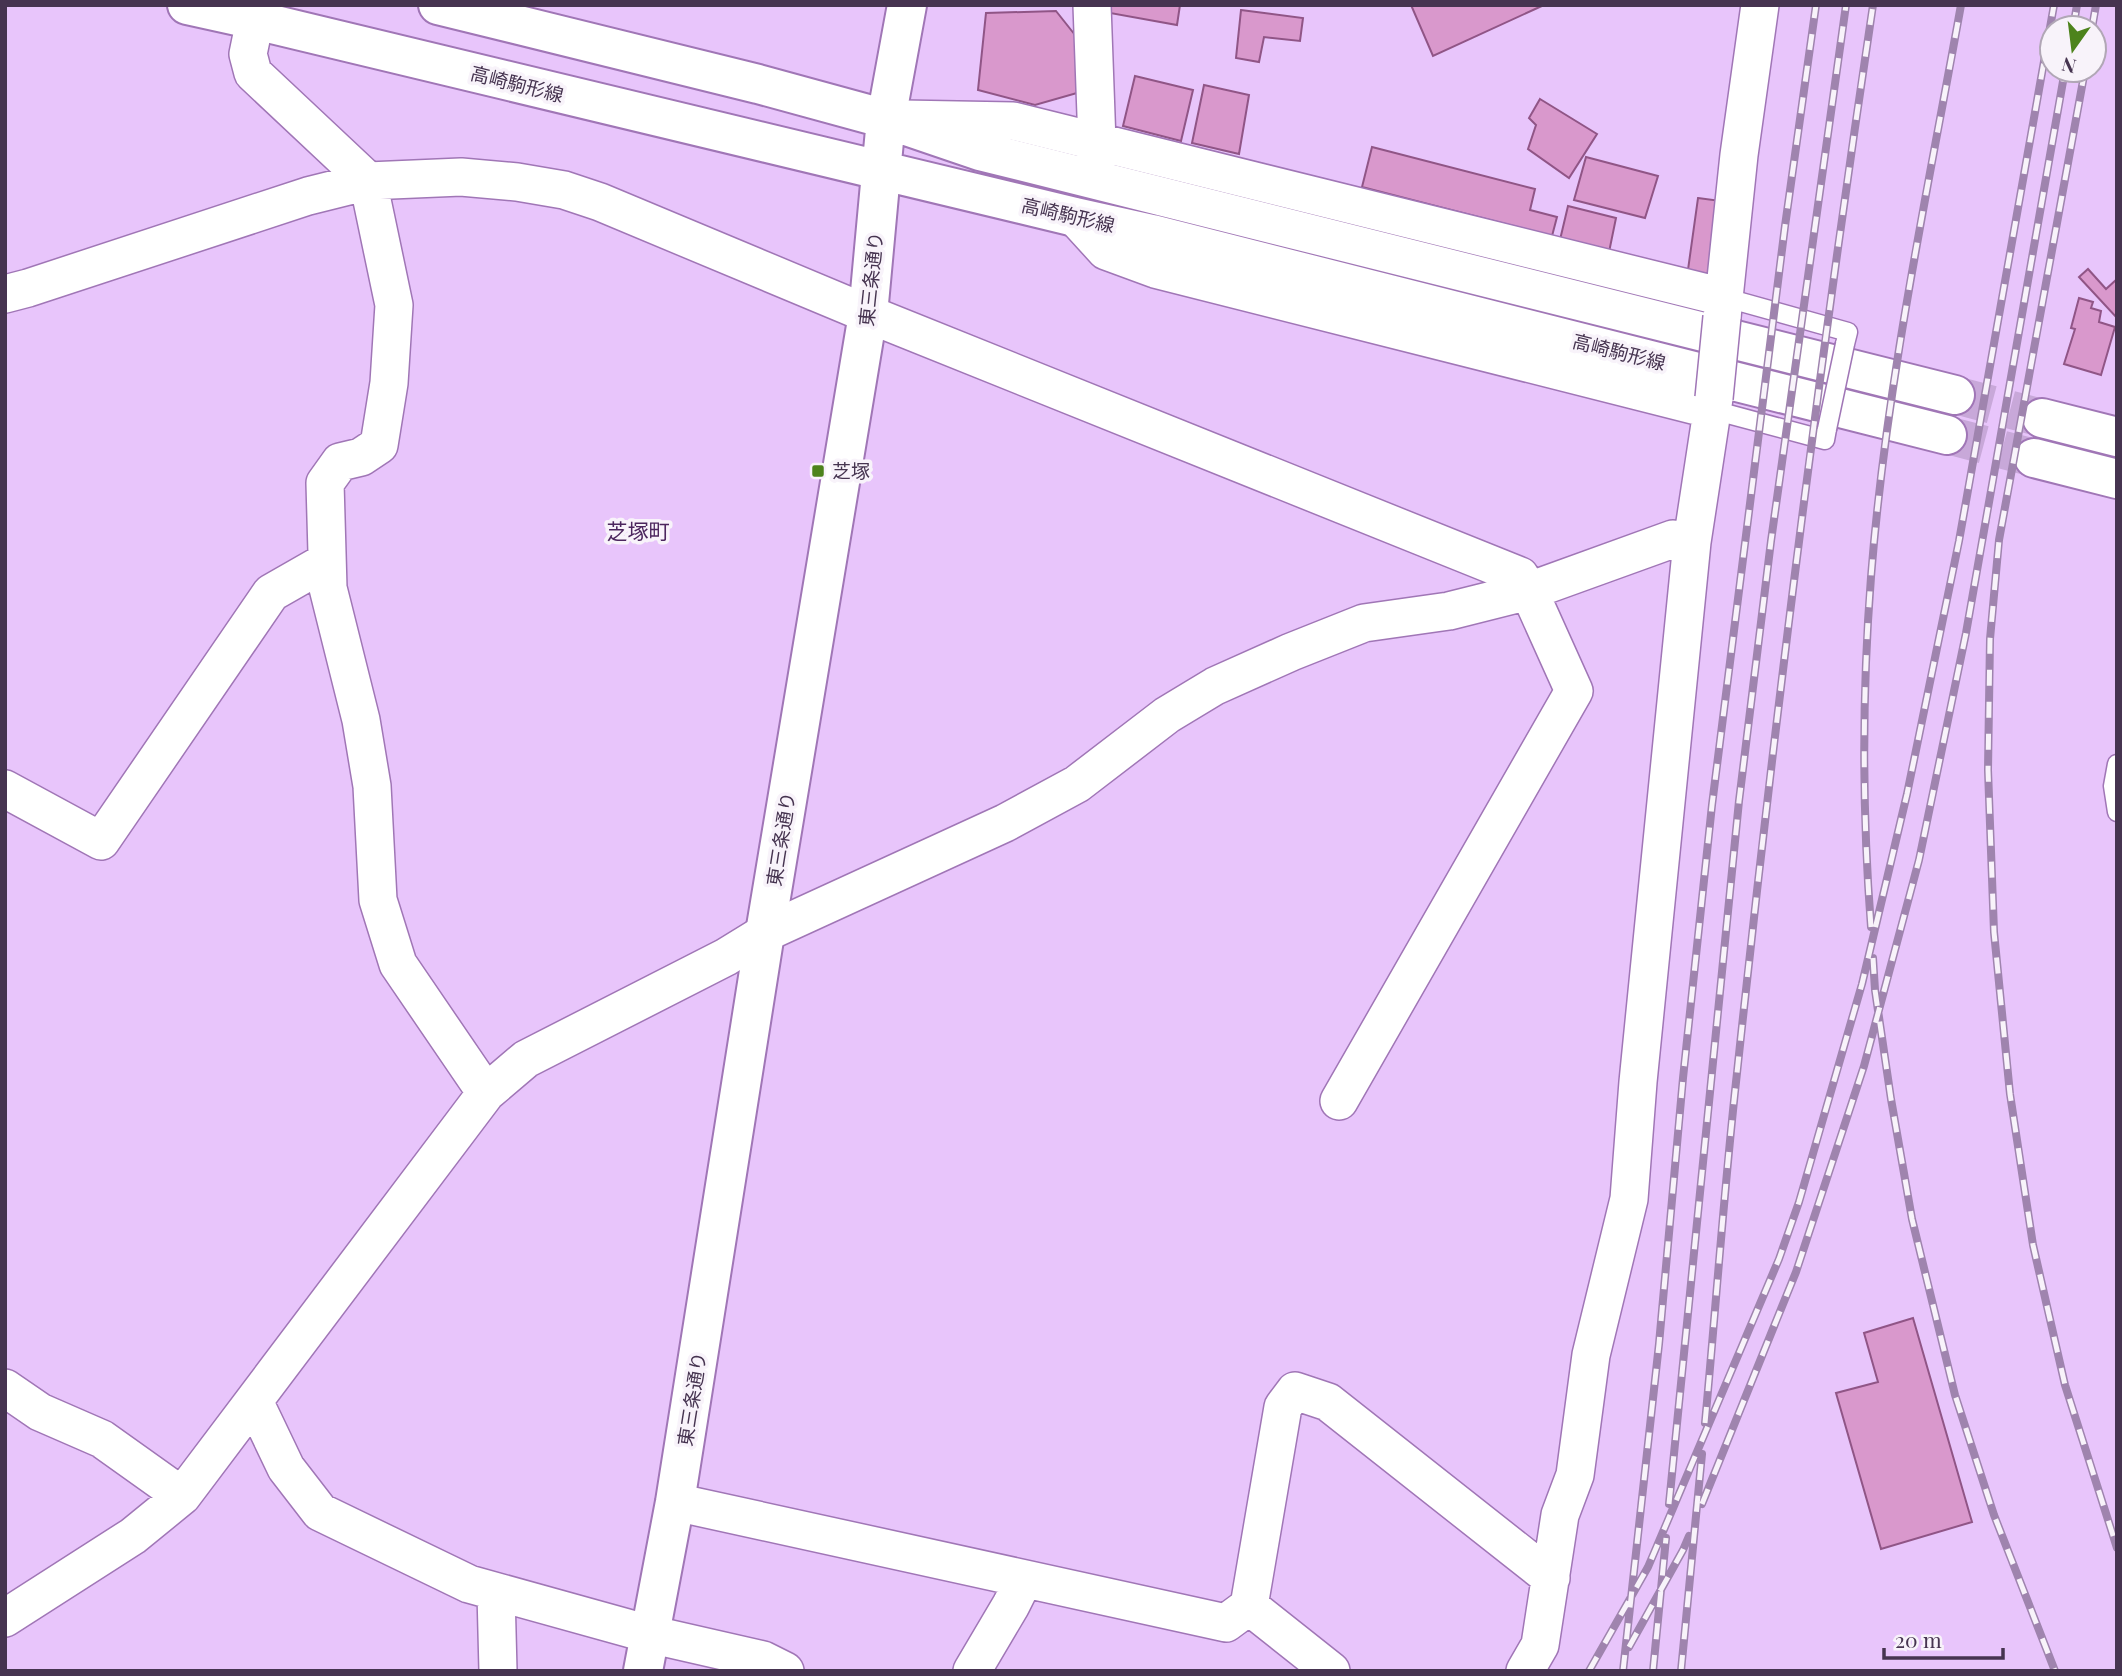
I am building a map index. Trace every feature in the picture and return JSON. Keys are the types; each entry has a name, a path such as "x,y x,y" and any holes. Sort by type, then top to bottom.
{"main road":[{"name":"高崎駒形線","path":"187,5 1152,234 1947,435"},
{"name":"高崎駒形線","path":"438,5 513,13 886,119 980,151 1955,395"},
{"name":"東三条通り","path":"646,1652 675,1502 765,933 869,314 886,119 907,5"},
{"path":"2042,418 2117,437"},
{"path":"2034,458 2117,479"}],"street":[{"path":"1092,5 1097,143 1094,180"},
{"path":"1525,1671 1540,1645 1560,1515 1575,1475 1591,1355 1629,1199 1640,1054 1692,542 1713,404 1739,155 1760,5"},
{"path":"256,20 247,54 253,73 368,181 394,305 388,383 379,445 361,457 340,461 325,484 328,588 361,720 372,786 378,900 398,964 486,1093"},
{"path":"886,119 1013,121 1723,307"},
{"path":"5,294 308,195 368,181 461,177 564,190 600,202 869,314 1520,576 1574,691 1339,1101"},
{"path":"1075,217 1105,251 1155,269 1713,404"},
{"path":"5,1618 133,1536 182,1496 486,1093 526,1059 726,957 765,933 1005,822 1077,784 1167,715 1227,680 1364,623 1449,611 1529,592 1673,539 1692,542"},
{"path":"5,789 101,841 271,593 327,561"},
{"path":"5,1388 40,1412 102,1439 182,1496"},
{"path":"675,1502 1226,1623 1249,1606 1283,1407 1295,1391 1328,1402 1551,1578"},
{"path":"254,1401 286,1468 320,1512 469,1584 646,1652 763,1660 785,1671"},
{"path":"972,1671 1024,1579"},
{"path":"496,1593 498,1671"},
{"path":"1249,1606 1331,1671"}],"lane":[{"path":"1713,404 1825,440 1848,332 1723,307"},
{"path":"2117,764 2113,786 2117,812"}],"building":[{"path":"1110,5 1180,5 1177,25 1110,13"},
{"path":"1411,5 1544,5 1433,56"},
{"path":"1241,10 1303,18 1300,41 1264,37 1259,62 1236,58"},
{"path":"1056,11 1079,40 1077,93 1035,105 978,90 986,13"},
{"path":"1135,76 1193,90 1181,141 1123,126"},
{"path":"1204,85 1249,95 1239,154 1192,143"},
{"path":"1540,99 1597,134 1569,178 1528,149 1536,125 1529,118"},
{"path":"1372,147 1535,189 1530,210 1557,217 1552,236 1362,187"},
{"path":"1586,157 1658,176 1645,218 1574,200"},
{"path":"1698,198 1721,201 1711,282 1687,277"},
{"path":"1568,206 1616,218 1608,257 1559,244"},
{"path":"2088,269 2106,289 2117,279 2117,318 2079,277"},
{"path":"2079,298 2093,302 2091,308 2101,311 2099,322 2115,327 2101,375 2064,364 2075,329 2071,328"},
{"path":"1913,1318 1972,1522 1881,1549 1836,1393 1878,1382 1864,1333"}],"tunnel":[{"path":"1955,395 2042,418"},
{"path":"1947,435 2034,458"}],"railway":[{"path":"1623,1671 1659,1344 1683,1078 1712,805 1785,226 1816,5"},
{"path":"1669,1504 1739,801 1771,541 1846,5"},
{"path":"1705,1423 1732,1117 1767,805 1799,538 1873,5"},
{"path":"1871,927 1866,839 1865,708 1868,621 1878,505 1897,361 1961,5"},
{"path":"1589,1671 1648,1567 1779,1259 1799,1202 1862,984 1907,794 1959,541 2054,5"},
{"path":"2075,14 2077,5"},
{"path":"2094,14 2096,5"},
{"path":"1702,1504 1796,1272 1864,1066 1919,860 1966,633 2063,84"},
{"path":"2082,84 1999,540 1990,639 1988,770 1994,932 2010,1094 2033,1245 2065,1385 2117,1548"},
{"path":"1873,958 1891,1099 1912,1219 1955,1395 1994,1515 2055,1671"},
{"path":"1681,1671 1702,1454"},
{"path":"1629,1647 1689,1536"},
{"path":"1653,1671 1666,1538"}],"place":[{"name":"芝塚","path":"818,471"}],"district":[{"name":"芝塚町","path":"638,532"}]}
